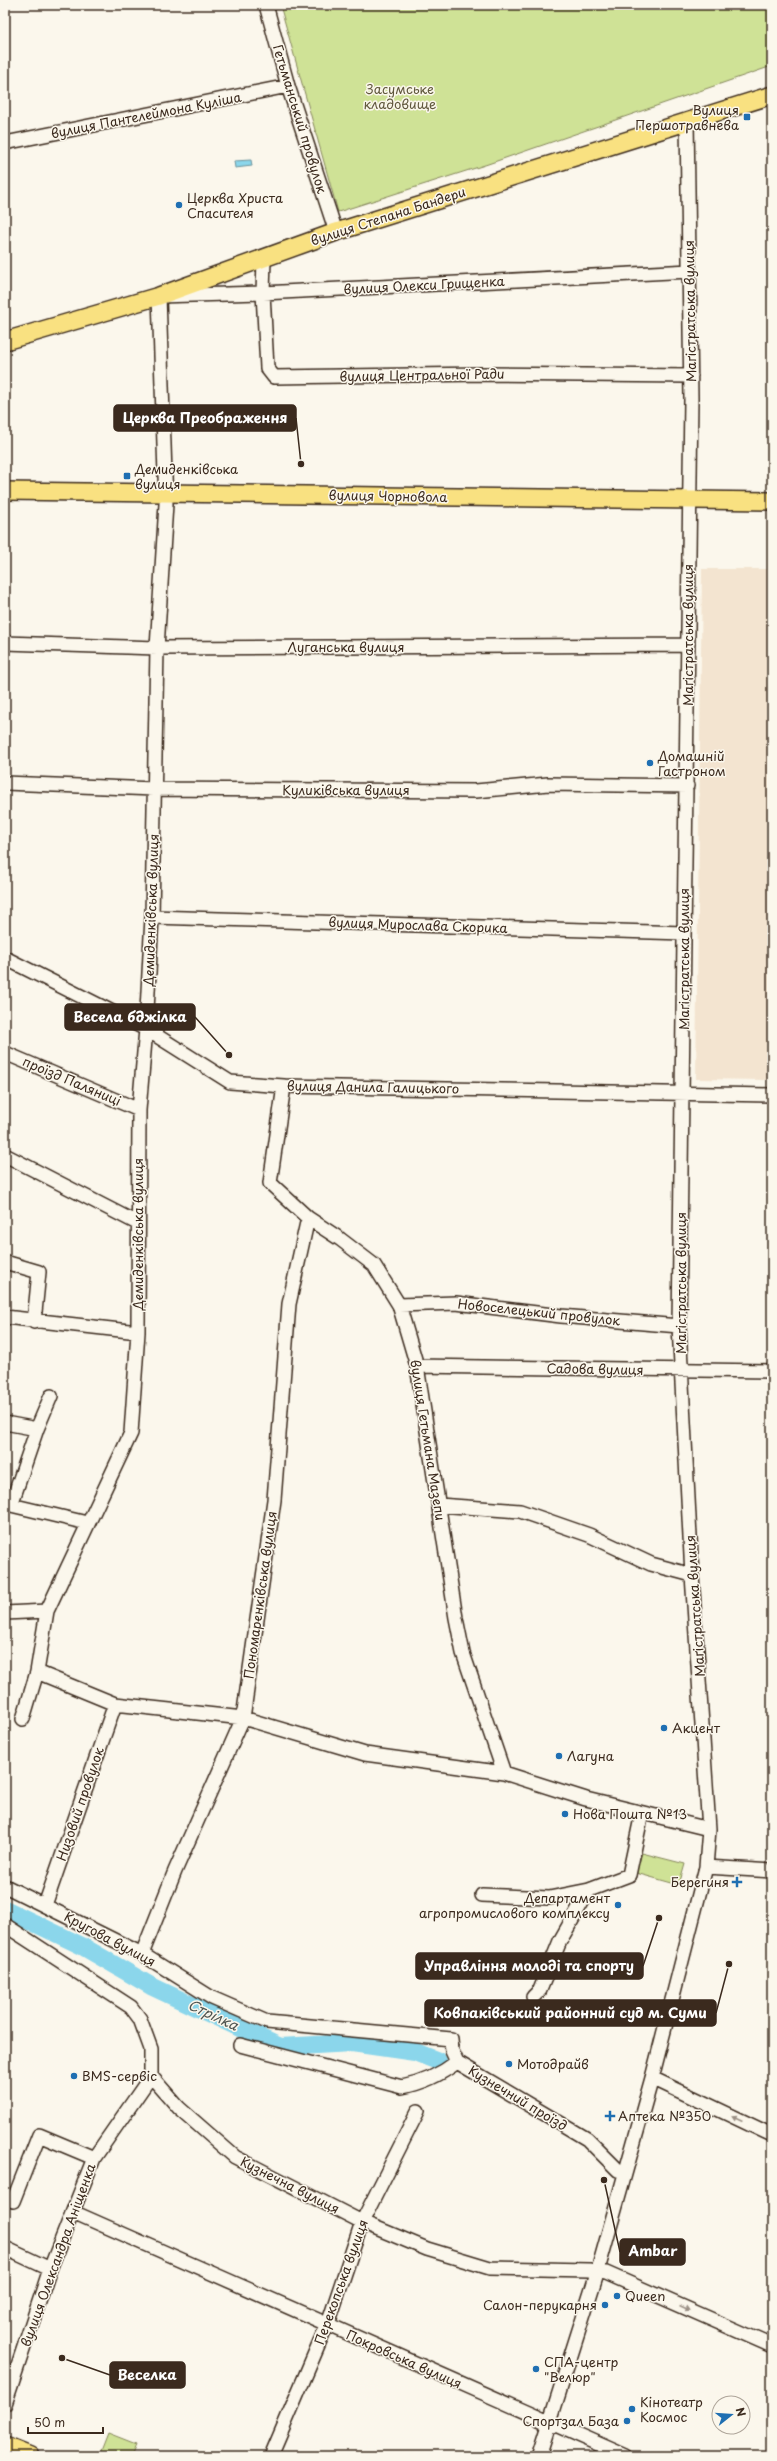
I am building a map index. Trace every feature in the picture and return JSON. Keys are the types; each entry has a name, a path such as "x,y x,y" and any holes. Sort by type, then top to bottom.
{"main road":[{"name":"вулиця Степана Бандери","path":"5,341 159,296 336,232 772,95"},
{"name":"вулиця Чорновола","path":"5,491 772,500"},
{"path":"5,2446 30,2456"}],"street":[{"name":"Гетьманський провулок","path":"266,5 288,86 336,232"},
{"name":"вулиця Пантелеймона Куліша","path":"5,143 288,86"},
{"name":"Маґістратська вулиця","path":"539,2456 598,2270 624,2172 652,2078 706,1867 709,1829 692,1575 679,1326 684,1095 684,933 691,376 687,121"},
{"name":"вулиця Центральної Ради","path":"264,258 263,293 267,368 274,377 482,374 691,376"},
{"name":"вулиця Олекси Грищенка","path":"159,296 263,293 690,271"},
{"name":"Демиденківська вулиця","path":"23,1719 37,1672 47,1611 87,1523 131,1433 138,1332 139,1110 146,1029 152,917 157,648 166,494 159,296"},
{"name":"Луганська вулиця","path":"5,643 157,648 688,644"},
{"name":"Куликівська вулиця","path":"5,783 154,789 476,791 548,784 687,786"},
{"name":"вулиця Мирослава Скорика","path":"152,917 684,933"},
{"name":"вулиця Данила Галицького","path":"5,958 146,1029 230,1082 284,1086 772,1096"},
{"name":"проїзд Паляниці","path":"5,1053 139,1110"},
{"name":"вулиця Гетьмана Мазепи","path":"284,1086 270,1182 308,1218 340,1239 374,1265 399,1306 417,1366 456,1618 463,1653 504,1773"},
{"path":"5,1155 138,1223"},
{"name":"Пономаренківська вулиця","path":"142,1954 175,1871 243,1718 274,1500 289,1304 308,1218"},
{"path":"5,1262 39,1272 34,1322"},
{"name":"Новоселецький провулок","path":"399,1306 456,1303 561,1316 679,1326"},
{"path":"5,1317 34,1322 138,1332"},
{"name":"Садова вулиця","path":"417,1366 772,1372"},
{"path":"51,1396 37,1428 8,1505 87,1523"},
{"path":"5,1423 37,1428"},
{"path":"439,1505 520,1511 590,1535 651,1564 692,1575"},
{"path":"5,1613 47,1611"},
{"path":"37,1672 115,1704 243,1718 364,1754 504,1773 586,1799 709,1829"},
{"name":"Низовий провулок","path":"45,1905 115,1704"},
{"path":"482,1895 549,1898 589,1890 629,1875 642,1813"},
{"path":"706,1867 772,1871"},
{"name":"Кругова вулиця","path":"5,1886 142,1954 212,1998 267,2022 450,2039 452,2052 457,2062"},
{"path":"533,1997 540,1990 560,1941 589,1890"},
{"path":"5,1925 131,2007 140,2019 151,2049 151,2076"},
{"name":"Кузнечний проїзд","path":"240,2045 402,2087 419,2084 442,2073 457,2062 587,2139 618,2170 624,2172"},
{"name":"вулиця Олександра Аніщенка","path":"5,2404 50,2269 94,2158 151,2076"},
{"name":"Кузнечна вулиця","path":"151,2076 179,2108 235,2157 362,2222 427,2249 490,2268 598,2270 772,2346"},
{"path":"652,2078 772,2135"},
{"name":"Перекопська вулиця","path":"271,2456 327,2325 362,2222 418,2112"},
{"path":"5,2198 13,2201 39,2135 94,2158"},
{"name":"Покровська вулиця","path":"73,2212 626,2456"},
{"path":"5,2248 50,2269"}],"shaded area":[{"path":"702,569 772,569 772,1080 696,1079"}],"green space":[{"name":"Засумське кладовище","path":"280,5 772,5 772,66 488,164 338,212"},
{"path":"642,1853 685,1864 679,1885 636,1873"},
{"path":"108,2433 136,2444 131,2456 99,2456"}],"water":[{"path":"251,160 252,166 235,168 234,161"}],"waterway":[{"name":"Стрілка","path":"5,1909 82,1946 151,1986 280,2047 352,2043 415,2052 438,2061"}],"place":[{"name":"Вулиця Першотравнева","path":"747,117"},
{"name":"Церква Христа Спасителя","path":"179,205"},
{"name":"Церква Преображення","path":"301,464"},
{"name":"Демиденківська вулиця","path":"127,476"},
{"name":"Домашній Гастроном","path":"650,763"},
{"name":"Весела бджілка","path":"229,1055"},
{"name":"Акцент","path":"664,1728"},
{"name":"Лагуна","path":"559,1756"},
{"name":"Нова Пошта №13","path":"565,1814"},
{"name":"Берегиня","path":"737,1882"},
{"name":"Департамент агропромислового комплексу","path":"618,1905"},
{"name":"Управління молоді та спорту","path":"659,1918"},
{"name":"Ковпаківський районний суд м. Суми","path":"729,1964"},
{"name":"Мотодрайв","path":"509,2064"},
{"name":"BMS-сервіс","path":"74,2076"},
{"name":"Аптека №350","path":"610,2116"},
{"name":"Ambar","path":"604,2180"},
{"name":"Queen","path":"617,2296"},
{"name":"Салон-перукарня","path":"605,2305"},
{"name":"Веселка","path":"62,2358"},
{"name":"СПА-центр \"Велюр\"","path":"536,2369"},
{"name":"Кінотеатр Космос","path":"632,2409"},
{"name":"Спортзал База","path":"627,2421"}]}
